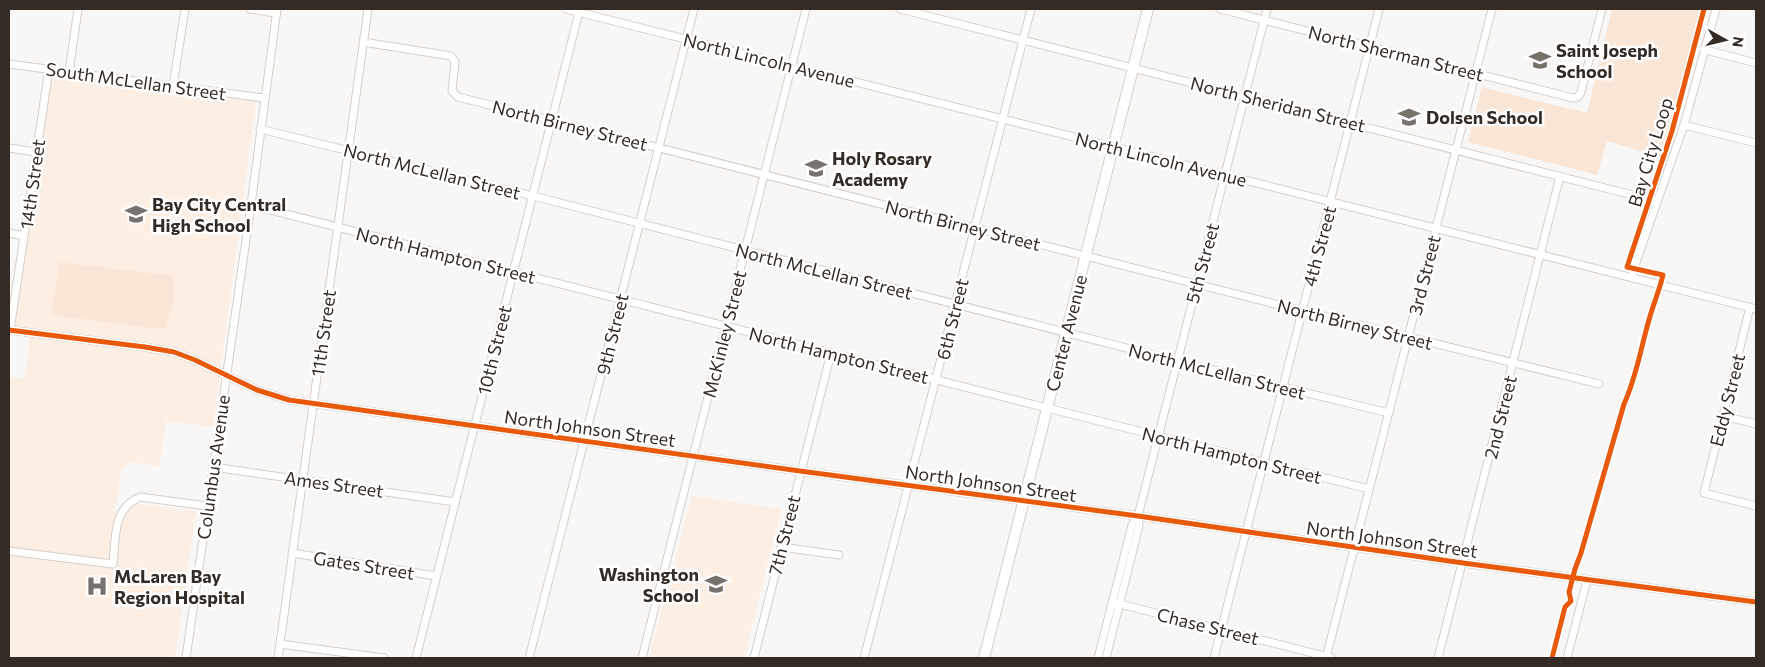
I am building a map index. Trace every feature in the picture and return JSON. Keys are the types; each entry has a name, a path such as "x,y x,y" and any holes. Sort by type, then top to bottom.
{"highway":[{"name":"Center Avenue","path":"984,658 1148,9"}],"street":[{"path":"68,72 78,9"},
{"path":"173,86 185,9"},
{"path":"250,9 276,11"},
{"name":"11th Street","path":"278,658 368,9"},
{"name":"North Lincoln Avenue","path":"566,9 1753,308"},
{"name":"9th Street","path":"530,658 694,9"},
{"name":"McKinley Street","path":"642,658 806,9"},
{"name":"North Sheridan Street","path":"900,9 1656,201"},
{"name":"6th Street","path":"864,658 1031,9"},
{"name":"North Sherman Street","path":"1220,9 1573,98 1578,97 1581,92 1602,9"},
{"name":"5th Street","path":"1098,658 1139,526 1138,516 1267,9"},
{"name":"4th Street","path":"1214,658 1379,9"},
{"name":"3rd Street","path":"1328,658 1354,548 1492,9"},
{"path":"1632,277 1656,201 1684,125 1716,9"},
{"name":"Columbus Avenue","path":"186,658 251,205 276,11"},
{"name":"10th Street","path":"416,658 579,12"},
{"name":"North Birney Street","path":"363,42 451,56 455,62 452,91 458,97 1302,311 1599,384"},
{"path":"1706,50 1756,63"},
{"name":"South McLellan Street","path":"9,64 264,98"},
{"name":"14th Street","path":"9,330 49,69"},
{"path":"1684,125 1756,144"},
{"name":"North McLellan Street","path":"260,128 1389,413"},
{"path":"9,148 36,152"},
{"name":"2nd Street","path":"1438,658 1514,364 1560,176"},
{"name":"North Hampton Street","path":"251,205 1370,489"},
{"path":"9,233 24,236"},
{"name":"Eddy Street","path":"1753,308 1704,492 1709,495 1756,506"},
{"name":"North Johnson Street","path":"9,330 174,352 257,390 275,396 313,403 585,440 800,472 1138,516 1245,533 1756,602"},
{"name":"7th Street","path":"754,658 831,353"},
{"path":"1723,416 1756,424"},
{"name":"Ames Street","path":"213,468 455,502"},
{"path":"9,551 113,564 118,517 125,506 131,501 140,497 207,506"},
{"path":"781,547 839,555"},
{"name":"Gates Street","path":"292,553 436,576"},
{"path":"1567,658 1587,580"},
{"name":"5th Street","path":"1106,658 1116,603"},
{"name":"Chase Street","path":"1116,603 1328,658"},
{"path":"280,644 384,658"}],"shaded area":[{"path":"1612,9 1700,9 1678,97 1660,157 1607,141 1597,175 1468,142 1482,87 1587,113"},
{"name":"Bay City Central High School","path":"52,73 256,100 213,427 166,421 159,466 129,462 121,472 116,505 111,511 126,513 136,504 196,511 175,658 9,658 9,377 25,379 31,329 14,327"},
{"path":"59,262 173,276 173,302 166,328 51,315"},
{"name":"Washington School","path":"692,496 781,509 744,658 649,658"}],"cycle path":[{"name":"Bay City Loop","path":"1552,658 1565,607 1571,601 1569,592 1575,569 1624,404 1633,381 1663,275 1627,267 1672,131 1704,9"},
{"path":"9,330 174,352 257,390 289,400 1756,602"}],"place":[{"name":"Saint Joseph School","path":"1540,60"},
{"name":"Dolsen School","path":"1409,117"},
{"name":"Holy Rosary Academy","path":"816,168"},
{"name":"Bay City Central High School","path":"136,214"},
{"name":"Washington School","path":"716,584"},
{"name":"McLaren Bay Region Hospital","path":"97,586"}]}
